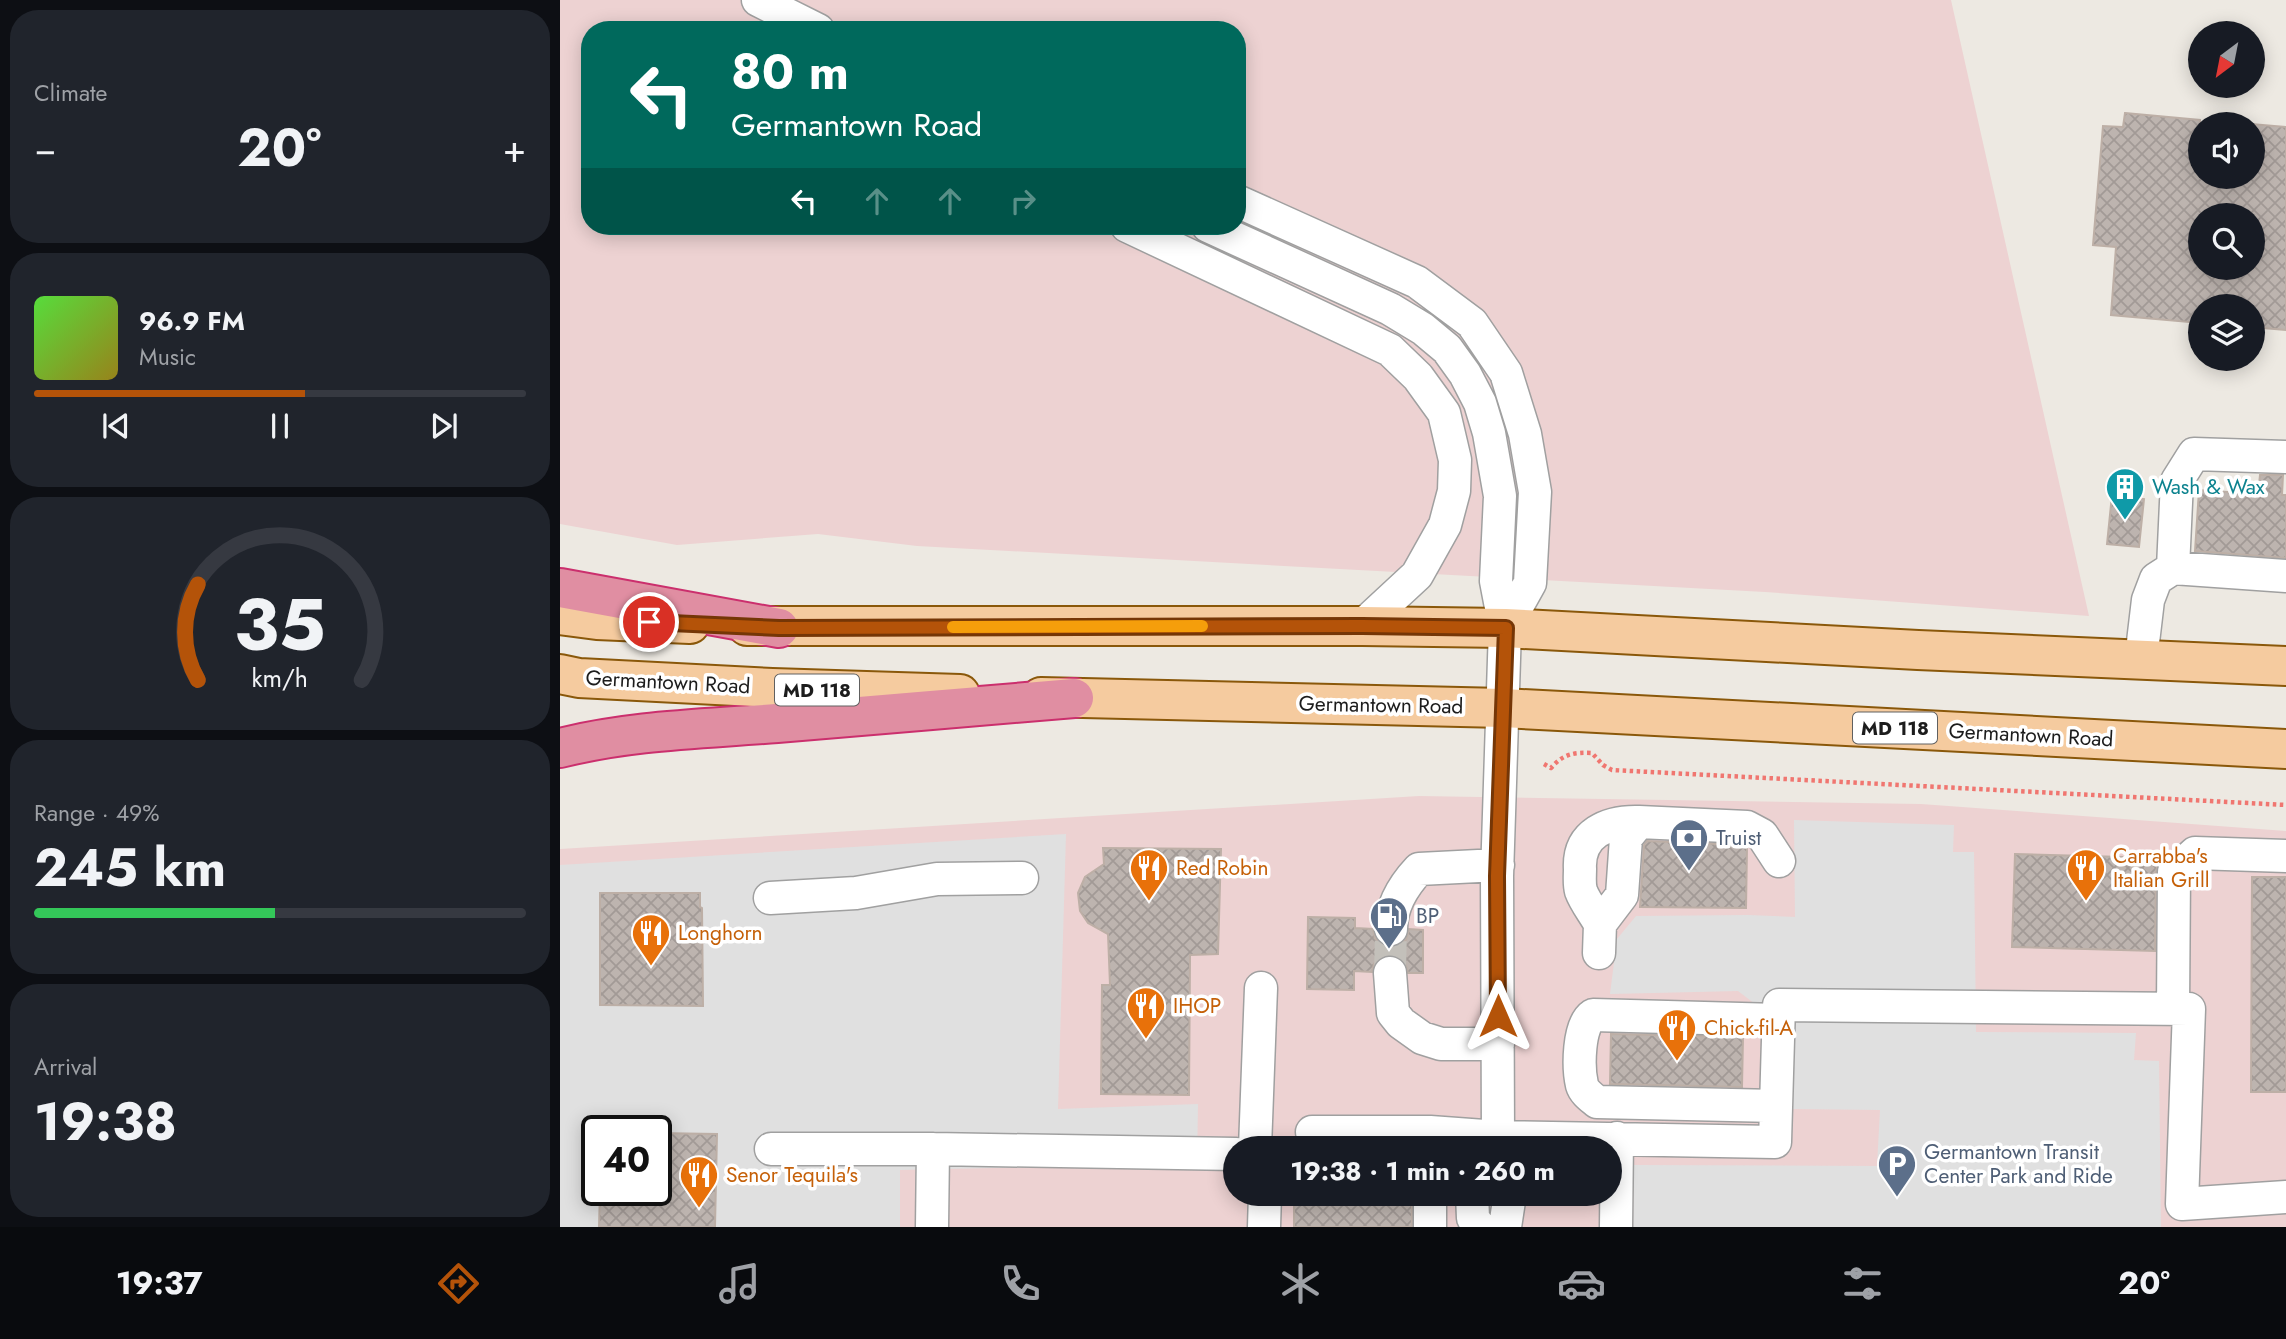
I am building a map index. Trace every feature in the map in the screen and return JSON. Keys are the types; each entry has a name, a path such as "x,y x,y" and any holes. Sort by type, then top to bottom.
{"highway":[{"path":"560,588 779,628"},
{"path":"560,748 592,740 664,730 1074,698"}],"main road":[{"path":"560,615 597,620 779,628 1506,628 2286,666"},
{"name":"Germantown Road","path":"560,674 579,678 772,688 1503,708 2286,750"}],"street":[{"path":"736,0 759,21"},
{"path":"758,0 800,21"},
{"path":"1246,205 1417,282 1472,323 1506,373 1525,434 1535,492 1530,583 1506,628"},
{"path":"1146,235 1390,350 1418,377 1444,413 1455,460 1454,491 1445,525 1417,575 1362,626"},
{"path":"1228,235 1391,309 1423,329 1447,349 1465,374 1480,403 1489,433 1500,496 1496,581 1506,628 1497,865 1497,1136"},
{"path":"2173,568 2177,481 2194,454 2286,457"},
{"path":"2141,659 2148,600 2156,579 2173,568 2286,576"},
{"path":"1639,822 1626,838 1622,895 1600,938 1580,889 1579,857 1590,837 1605,826 1621,821 1747,827 1762,835 1779,861"},
{"path":"2173,1009 2174,872 2195,853 2286,856"},
{"path":"1391,929 1391,915 1404,885 1419,869 1497,865"},
{"path":"770,898 856,893 937,879 1023,878"},
{"path":"1390,973 1393,1013 1401,1023 1422,1038 1441,1044 1498,1044"},
{"path":"1255,1136 1261,988"},
{"path":"1622,1138 1775,1142 1779,1005 2189,1009 2182,1204 2286,1197"},
{"path":"1776,1106 1597,1102 1582,1085 1581,1037 1587,1019 1593,1015 1778,1020"},
{"path":"1312,1132 1371,1136"},
{"path":"771,1149 1223,1154"},
{"path":"932,1227 933,1149"},
{"path":"1264,1227 1265,1206"},
{"path":"1430,1206 1430,1227"},
{"path":"1473,1206 1473,1217 1479,1227"},
{"path":"1505,1227 1508,1206"},
{"path":"1616,1206 1616,1227"}],"path":[{"path":"1544,764 1551,768 1565,755 1574,752 1592,753 1602,765 1612,770 2286,805"}],"shaded area":[{"path":"560,0 1951,0 2089,616 1765,592 917,546 818,534 677,545 560,524"},
{"path":"1419,796 1921,804 2286,831 2286,1227 560,1227 560,849"},
{"path":"1794,820 1954,825 1953,852 1974,852 1976,1032 2136,1033 2134,1060 2159,1061 2161,1227 1633,1227 1634,1165 1877,1166 1880,1110 1793,1109 1792,1032 1738,991 1610,994 1617,939 1636,916 1795,917"},
{"path":"1066,834 1058,1109 1198,1104 1197,1164 900,1170 900,1227 560,1227 560,865"}],"building":[{"path":"2125,113 2188,119 2188,189 2265,189 2265,125 2286,127 2286,330 2265,328 2265,294 2188,294 2188,322 2111,315 2116,247 2093,245 2103,126 2123,127"},
{"path":"2260,475 2283,475 2282,495 2286,495 2286,558 2195,551 2199,490 2258,494"},
{"name":"Wash & Wax","path":"2112,495 2144,499 2139,547 2107,544"},
{"name":"Truist","path":"1647,841 1742,845 1747,848 1746,908 1640,907 1644,845"},
{"path":"1103,848 1221,849 1218,954 1190,955 1189,1095 1101,1094 1102,985 1110,985 1108,934 1088,923 1080,911 1078,893 1085,877 1104,864"},
{"name":"Carrabba's Italian Grill","path":"2015,854 2159,858 2156,872 2155,951 2012,947"},
{"path":"2252,877 2286,877 2286,1092 2251,1092"},
{"name":"Longhorn","path":"600,893 700,893 703,1006 600,1005"},
{"path":"1308,917 1355,918 1355,928 1373,929 1375,938 1381,945 1389,947 1399,946 1406,940 1409,929 1423,930 1423,973 1408,973 1405,962 1397,956 1388,955 1379,958 1372,972 1354,971 1354,990 1307,989"},
{"name":"Chick-fil-A","path":"1611,1034 1743,1037 1742,1087 1610,1084"},
{"path":"672,1133 717,1134 715,1227 599,1227 600,1206 672,1206"},
{"path":"1294,1206 1412,1206 1412,1227 1294,1227"}],"tunnel":[{"path":"1390,973 1391,929"}],"slow traffic":[{"path":"953,627 1202,626"}],"place":[{"name":"Wash & Wax","path":"2125,521"},
{"name":"Truist","path":"1689,872"},
{"name":"Red Robin","path":"1149,902"},
{"name":"Carrabba's Italian Grill","path":"2086,902"},
{"name":"BP","path":"1389,950"},
{"name":"Longhorn","path":"651,967"},
{"name":"IHOP","path":"1146,1040"},
{"name":"Chick-fil-A","path":"1677,1062"},
{"name":"Germantown Transit Center Park and Ride","path":"1897,1198"},
{"name":"Senor Tequila's","path":"699,1209"}],"route":[{"path":"649,622 779,628 1506,628 1497,876 1498,1016"}]}
